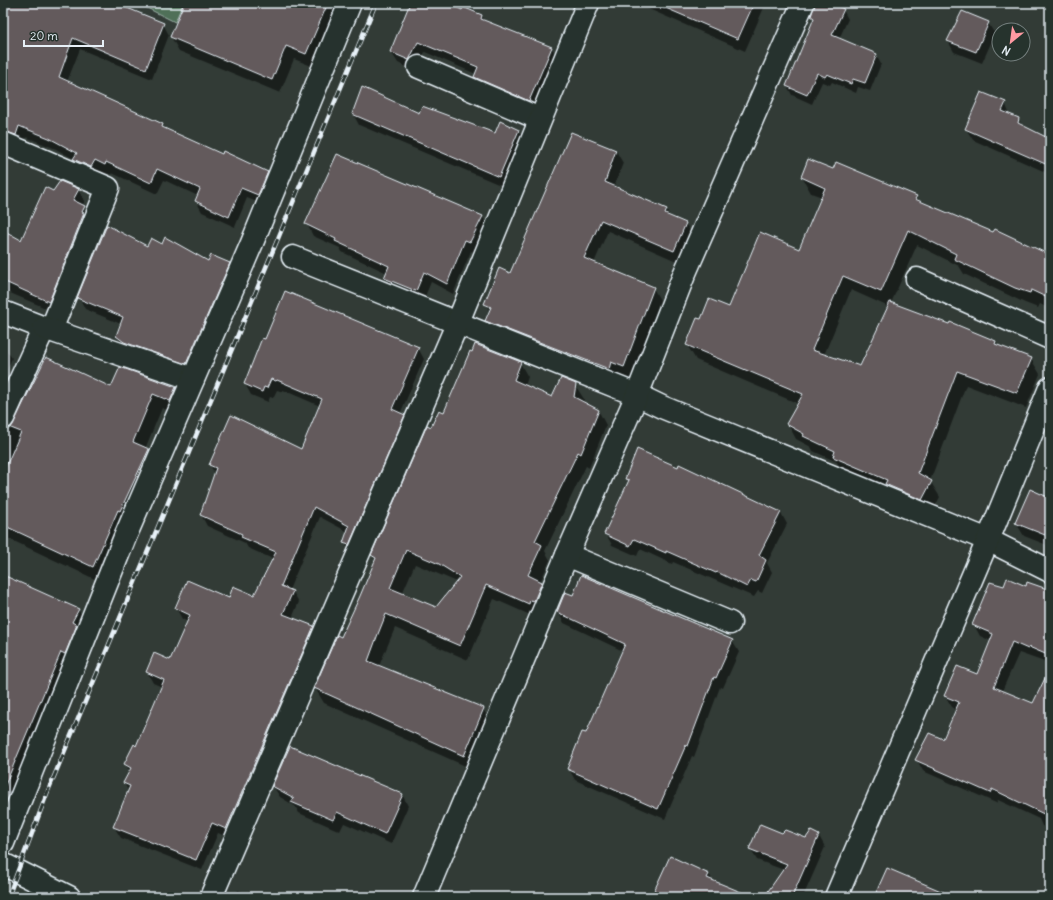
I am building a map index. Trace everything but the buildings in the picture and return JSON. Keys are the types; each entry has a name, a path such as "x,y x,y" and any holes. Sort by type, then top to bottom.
{"street":[{"path":"3,843 122,544 252,243 350,3"},
{"path":"211,897 458,322 588,3"},
{"path":"424,897 567,555 637,395 684,275 804,3"},
{"path":"419,67 540,119"},
{"path":"3,143 108,188 47,329 3,418"},
{"path":"293,256 637,395 662,407 988,540 1050,571"},
{"path":"917,279 1050,338"},
{"path":"3,312 47,329 193,379"},
{"path":"836,897 988,540 1050,388"},
{"path":"567,555 730,623"},
{"path":"3,864 69,897"}],"green space":[{"path":"137,3 183,3 175,22"}],"railway":[{"path":"8,897 48,791 376,3"}]}
